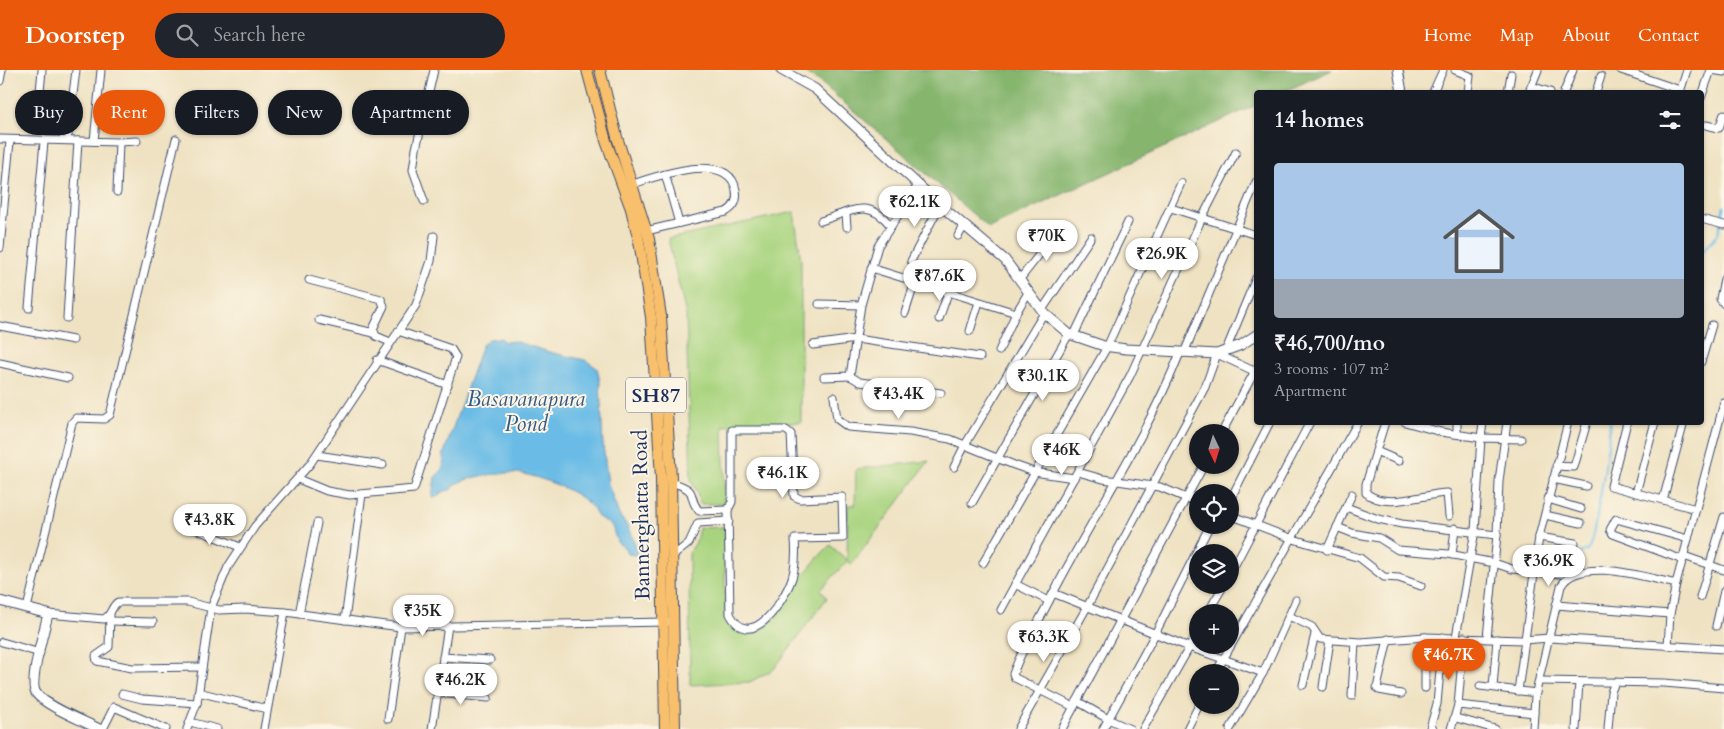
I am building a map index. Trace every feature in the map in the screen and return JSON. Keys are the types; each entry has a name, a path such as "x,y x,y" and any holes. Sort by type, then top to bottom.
{"main road":[{"name":"Bannerghatta Road","path":"587,70 606,141 639,241 657,320 667,622 676,729"},
{"name":"Bannerghatta Road","path":"600,70 617,137 646,231 657,320 671,482 673,556 667,622 666,729"}],"street":[{"path":"0,81 2,70"},
{"path":"40,90 42,70"},
{"path":"74,90 76,70"},
{"path":"94,141 101,70"},
{"path":"424,201 413,170 434,70"},
{"path":"781,70 815,89 940,205 1005,260 1043,312 1071,335 1107,347 1182,353 1221,352 1241,345 1254,336"},
{"path":"1398,70 1402,90"},
{"path":"1434,90 1443,70"},
{"path":"1455,70 1467,72 1470,76 1468,90"},
{"path":"1530,89 1538,70"},
{"path":"1565,90 1573,70"},
{"path":"1621,70 1677,90"},
{"path":"1680,90 1687,70"},
{"path":"1704,90 1711,70 1724,72"},
{"path":"1508,90 1511,74"},
{"path":"1597,90 1601,76"},
{"path":"1706,125 1720,128 1724,114"},
{"path":"0,139 44,142 137,141"},
{"path":"27,608 72,423 76,418 104,419 110,415 176,139"},
{"path":"0,248 10,141"},
{"path":"67,318 78,141"},
{"path":"29,308 44,142"},
{"path":"117,192 119,142"},
{"path":"1001,610 1142,351 1202,218 1236,152"},
{"path":"633,184 682,170 716,169 730,176 736,188 736,202 726,212 646,231"},
{"path":"665,174 678,223"},
{"path":"983,563 1107,347 1171,208 1181,182"},
{"path":"850,376 861,305 878,246 918,185"},
{"path":"1130,729 1076,704 1040,691 1015,678 1013,674 1053,593 1081,540 1116,481 1182,353 1254,187"},
{"path":"911,261 940,205"},
{"path":"821,221 864,208 875,210 881,214 891,226"},
{"path":"1171,208 1254,234"},
{"path":"846,214 847,228"},
{"path":"1704,219 1724,225"},
{"path":"972,503 1071,335 1128,222"},
{"path":"958,236 965,225"},
{"path":"1020,279 1056,232"},
{"path":"217,729 189,726 197,703 211,608 217,590 240,547 255,526 317,455 377,360 416,305 431,261 434,236"},
{"path":"954,467 1043,312 1091,237"},
{"path":"871,268 948,293 1016,312"},
{"path":"1724,279 1720,299 1724,304"},
{"path":"309,280 381,299 384,306 373,329 374,333"},
{"path":"905,313 915,282"},
{"path":"1018,729 1087,607 1150,486 1205,387 1254,282"},
{"path":"999,350 1016,312 1029,291"},
{"path":"939,320 948,293"},
{"path":"970,331 979,302"},
{"path":"819,304 861,305"},
{"path":"319,320 374,333 390,342"},
{"path":"1704,352 1712,325"},
{"path":"0,326 72,340"},
{"path":"298,478 327,490 350,495 414,489 456,357 454,352 398,330"},
{"path":"813,344 856,339 980,357"},
{"path":"1221,352 1254,370"},
{"path":"377,360 448,385"},
{"path":"0,363 68,378"},
{"path":"1226,424 1254,375"},
{"path":"824,377 850,376 860,382 941,393"},
{"path":"834,397 837,419 848,427 910,432 950,439 998,460 1034,472 1076,475 1150,486 1189,499"},
{"path":"1668,646 1670,614 1676,584 1723,413 1724,403"},
{"path":"1238,484 1268,425"},
{"path":"1239,558 1308,425"},
{"path":"1220,664 1356,425"},
{"path":"1384,425 1366,484 1366,493 1374,499 1388,500 1447,493 1449,516"},
{"path":"1418,425 1481,438 1521,439"},
{"path":"1456,425 1457,434"},
{"path":"1456,637 1476,531 1483,425"},
{"path":"1487,638 1497,535 1499,481 1506,425"},
{"path":"1518,690 1539,537 1567,425"},
{"path":"1556,466 1574,467 1586,425"},
{"path":"1626,425 1611,486 1696,509"},
{"path":"1636,493 1655,425"},
{"path":"1663,500 1683,425"},
{"path":"732,430 786,430 791,434 794,496 800,499 842,498 843,538 795,539 794,571 784,596 764,623 756,627 747,628 738,624 730,614 728,510 732,502 732,430"},
{"path":"1376,451 1399,461"},
{"path":"317,455 383,465"},
{"path":"1062,729 1199,474"},
{"path":"1553,479 1586,486"},
{"path":"671,482 686,487 692,492 699,511 728,510"},
{"path":"345,620 362,494"},
{"path":"1327,550 1352,494"},
{"path":"1548,499 1581,509"},
{"path":"1346,507 1378,519 1402,524 1455,528 1497,535"},
{"path":"1545,516 1581,524"},
{"path":"1700,597 1724,518"},
{"path":"1239,519 1293,539 1360,558 1384,577 1399,578 1421,586"},
{"path":"1688,539 1616,519 1610,530 1613,534 1724,570"},
{"path":"673,556 684,549 689,543 698,523 728,522"},
{"path":"299,614 317,523"},
{"path":"188,526 240,547"},
{"path":"1337,527 1352,533 1379,538 1398,550 1452,554 1494,563 1504,568 1561,574"},
{"path":"1452,554 1455,528"},
{"path":"1103,729 1155,634 1205,534"},
{"path":"1539,537 1575,543"},
{"path":"1533,729 1536,693 1556,605 1564,580 1573,573 1591,570 1633,575 1676,584"},
{"path":"1015,584 1049,601"},
{"path":"1716,626 1724,591"},
{"path":"1053,593 1189,647 1143,729"},
{"path":"1230,729 1263,673 1296,600"},
{"path":"0,601 48,614 100,620 110,618 154,622"},
{"path":"202,667 132,668 97,661 96,656 109,647 110,618 115,604 118,602 188,602 219,610 245,609 285,612 401,627 667,622"},
{"path":"1556,605 1670,614"},
{"path":"264,729 285,612"},
{"path":"48,614 33,680 34,692 42,699 101,729 114,707 166,729"},
{"path":"1289,616 1312,627 1320,639 1355,642 1456,637 1524,640 1550,638 1724,649"},
{"path":"432,729 448,626"},
{"path":"388,719 401,627"},
{"path":"1303,684 1315,634"},
{"path":"1425,638 1425,688"},
{"path":"1433,729 1430,728 1438,704 1442,638"},
{"path":"1451,729 1456,718 1458,705 1464,638"},
{"path":"1388,639 1378,688 1379,690 1401,694"},
{"path":"1493,687 1497,639"},
{"path":"1323,687 1330,640"},
{"path":"2,642 40,653"},
{"path":"1352,696 1355,642"},
{"path":"1211,654 1263,673"},
{"path":"443,657 490,660"},
{"path":"1540,681 1615,682 1724,688"},
{"path":"1576,729 1579,682"},
{"path":"1608,729 1611,692 1615,682"},
{"path":"1480,686 1536,693"},
{"path":"198,692 267,709"},
{"path":"437,693 488,698"},
{"path":"122,694 142,699 197,703"},
{"path":"1458,705 1534,713"},
{"path":"1187,729 1194,714"},
{"path":"1456,718 1495,729"}],"green space":[{"path":"799,70 1332,70 1287,90 1254,90 1254,106 989,228 819,81"},
{"path":"794,212 801,260 801,422 723,426 725,504 700,504 697,492 691,481 686,315 668,239"},
{"path":"929,461 852,564 847,561 821,590 827,598 774,669 750,682 690,685 689,553 696,542 699,528 725,527 725,616 735,630 740,633 750,634 760,631 769,624 804,574 830,545 847,560 848,505 855,505 856,469"}],"water":[{"name":"Basavanapura Pond","path":"501,338 504,342 514,341 549,352 585,360 597,368 600,382 603,445 608,484 619,515 626,524 634,541 637,555 627,554 625,548 617,542 612,526 597,516 593,508 586,501 565,489 532,476 510,473 477,477 457,484 450,490 432,499 435,477 443,469 444,453 482,345 489,339"}],"waterway":[{"path":"1704,250 1718,234 1724,207"},
{"path":"1568,571 1574,556 1588,549 1591,542 1602,488 1610,425"}]}
